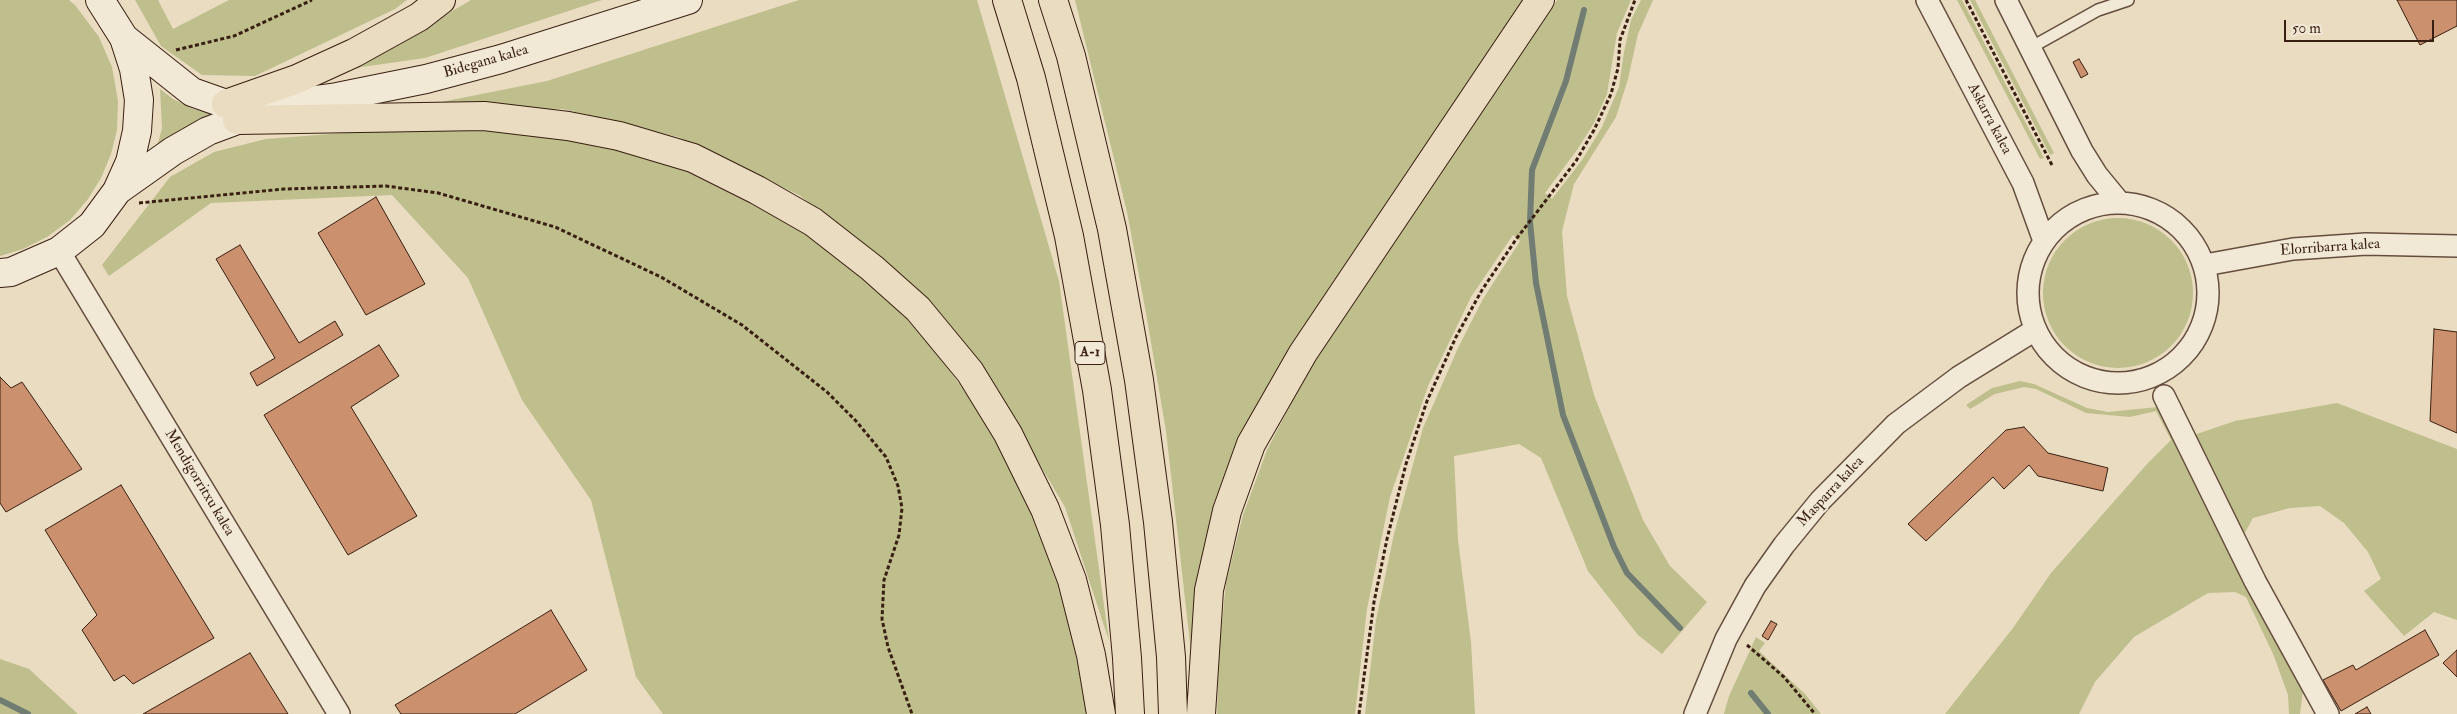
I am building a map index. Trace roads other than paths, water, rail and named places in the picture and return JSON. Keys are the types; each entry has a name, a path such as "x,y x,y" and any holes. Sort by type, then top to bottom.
{"highway":[{"path":"232,112 354,53 419,17 441,0"},
{"name":"A-1","path":"1007,0 1031,78 1069,236 1097,390 1114,525 1127,658 1130,714"},
{"path":"1053,0 1071,56 1112,229 1139,380 1158,522 1173,714"},
{"path":"1201,714 1209,590 1227,511 1251,444 1303,353 1540,0"},
{"path":"232,112 484,116 568,126 619,136 693,158 757,190 813,222 872,268 918,309 970,372 1008,434 1045,509 1072,580 1091,655 1101,714"}],"street":[{"path":"100,0 133,46 192,92 232,112"},
{"name":"Bidegana kalea","path":"117,191 173,151 208,131 232,112 337,97 435,76 500,59 688,0"},
{"name":"Askarra kalea","path":"1927,0 2023,183 2044,241"},
{"path":"2006,0 2082,151 2097,175 2120,203"},
{"path":"0,273 11,272 59,251 92,225 117,191 130,162 137,131 139,100 133,46"},
{"path":"2120,203 2142,206 2169,219 2181,228 2195,245 2205,265 2209,292 2205,319 2193,344 2175,364 2151,378 2124,384 2097,381 2071,371 2050,353 2035,330 2029,308 2028,284 2034,262 2044,241 2059,225 2077,212 2098,205 2120,203"},
{"name":"Elorribarra kalea","path":"2205,265 2302,248 2366,244 2457,246"},
{"name":"Mendigorritxu kalea","path":"59,251 339,714"},
{"name":"Masparra kalea","path":"1695,714 1726,639 1755,586 1784,545 1820,501 1896,424 1959,377 2035,330"},
{"path":"2164,396 2255,581 2328,714"}],"lane":[{"path":"2030,48 2098,10 2128,0"}],"waterway":[{"path":"1584,10 1566,81 1532,170 1530,222 1536,283 1563,415 1614,547 1627,573 1680,628"},
{"path":"1751,693 1768,714"},
{"path":"0,700 28,714"}]}
